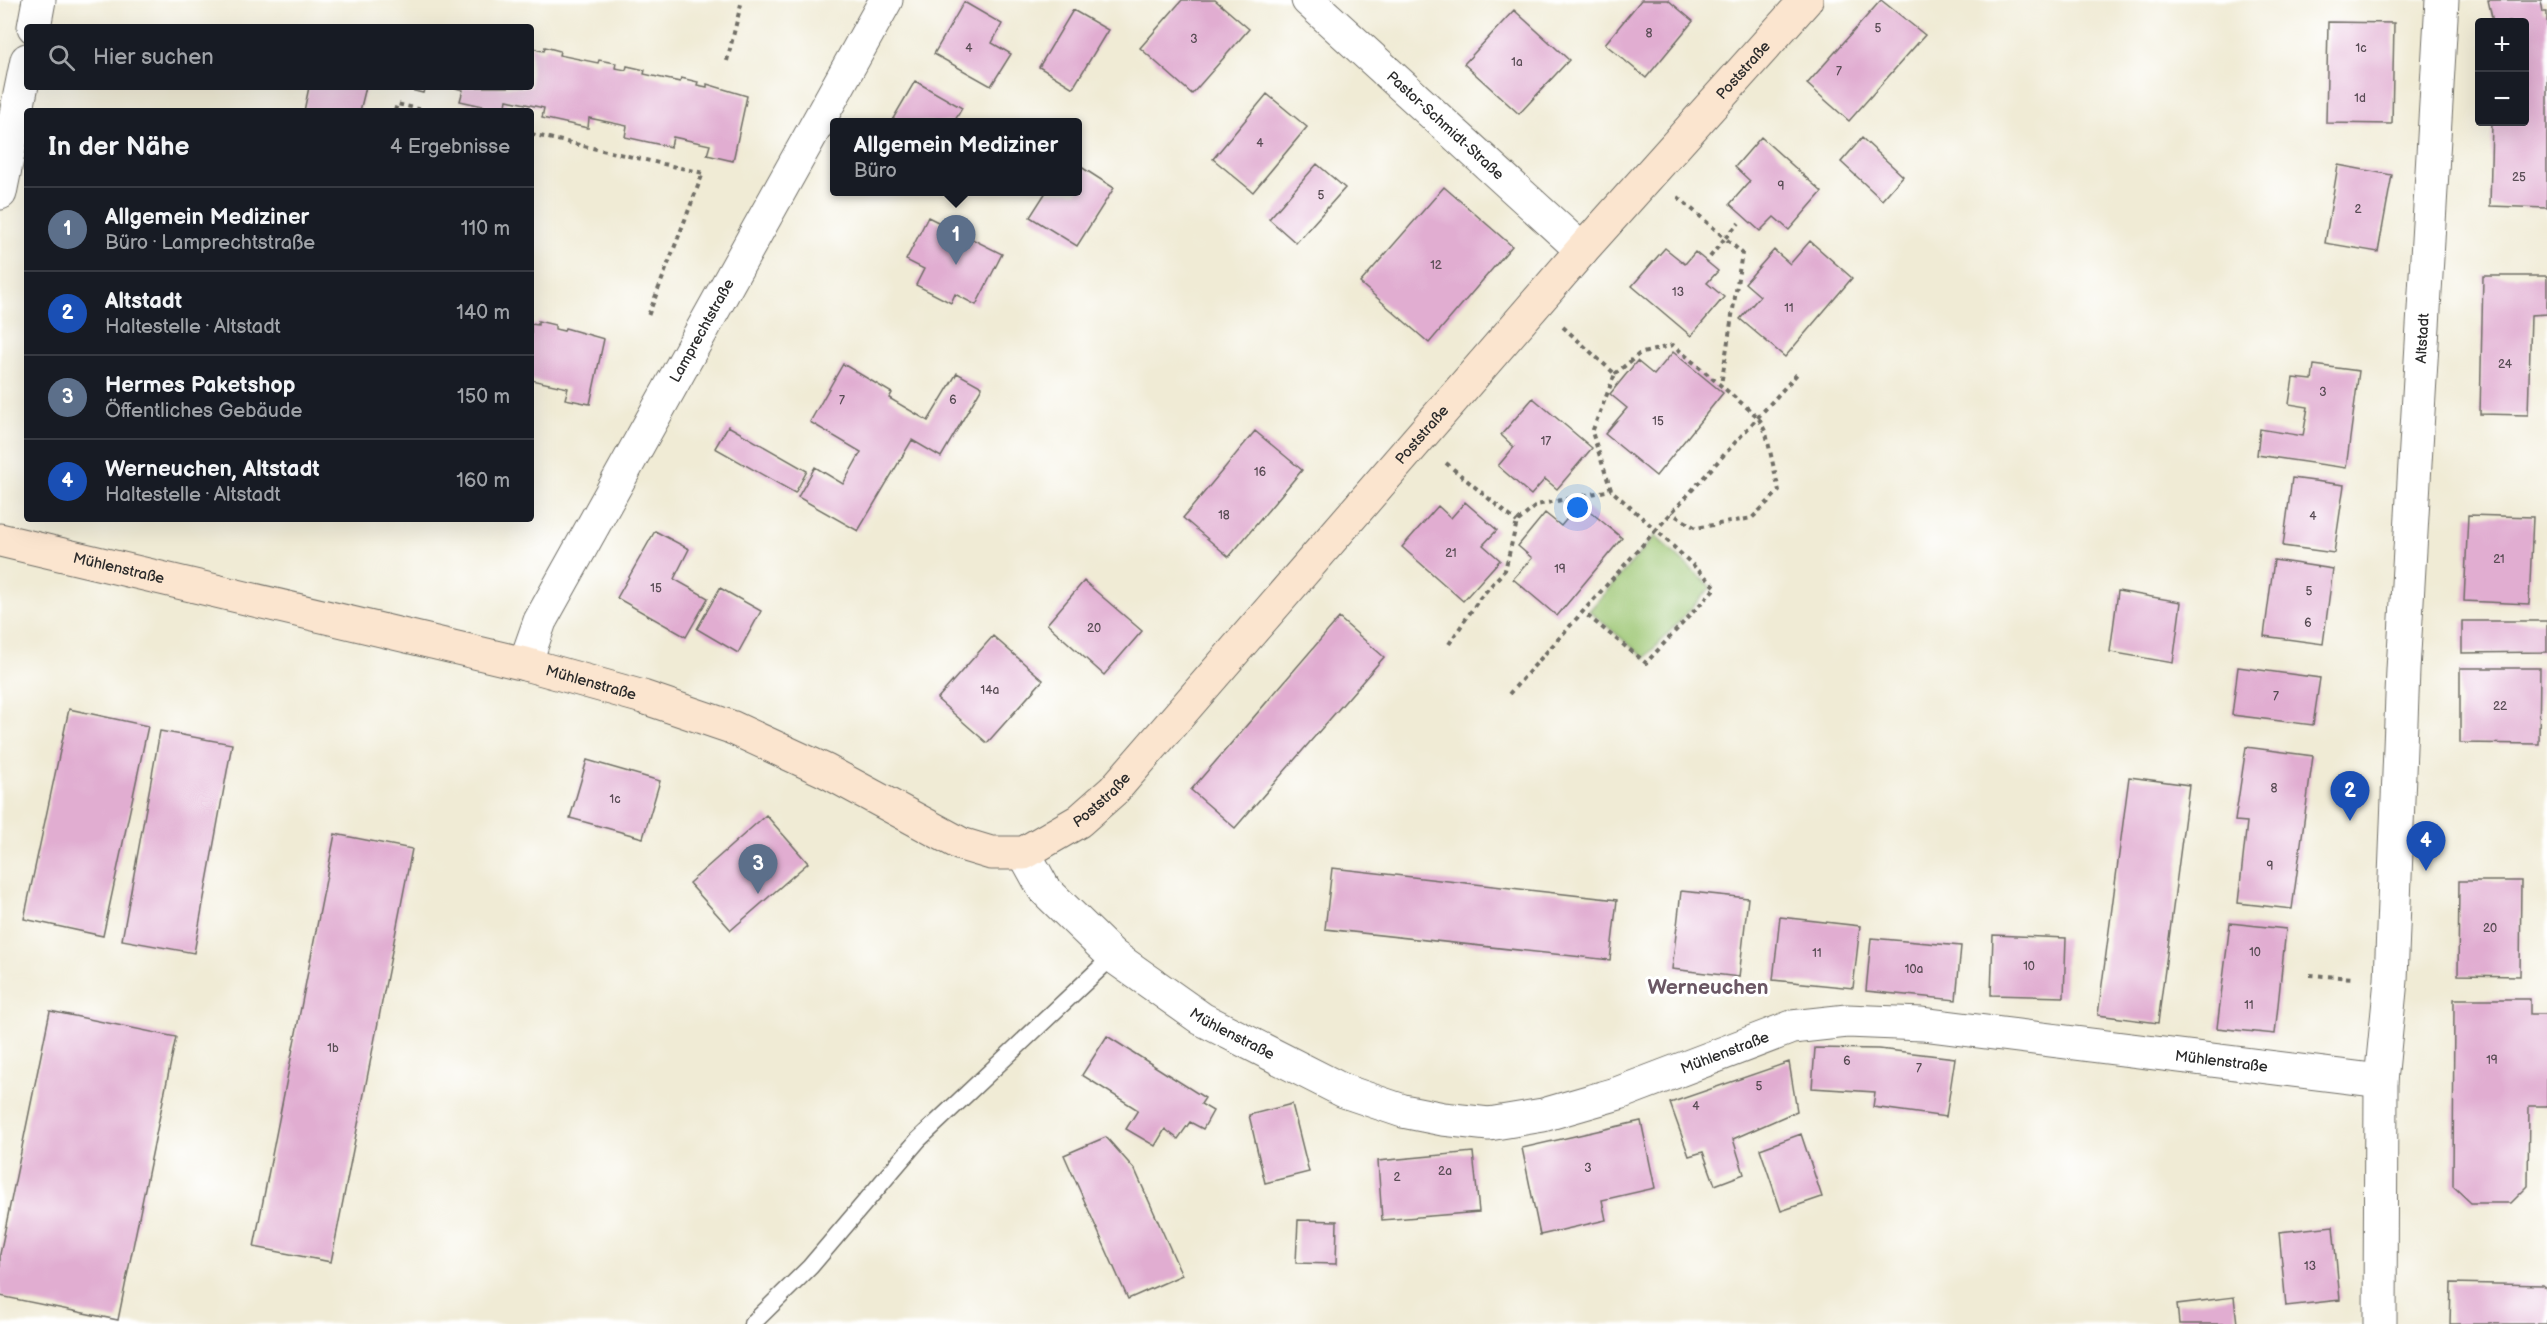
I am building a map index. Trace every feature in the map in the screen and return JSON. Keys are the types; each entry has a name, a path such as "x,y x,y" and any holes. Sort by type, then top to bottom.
{"main road":[{"name":"Poststraße","path":"1023,853 1079,820 1114,790 1582,250 1806,0"},
{"name":"Mühlenstraße","path":"0,540 525,664 644,698 731,727 826,771 961,844 992,853 1023,853"}],"street":[{"path":"35,24 39,0"},
{"name":"Lamprechtstraße","path":"525,664 540,621 886,0"},
{"name":"Pastor-Schmidt-Straße","path":"1308,0 1582,250"},
{"name":"Altstadt","path":"2380,1324 2381,1081 2391,980 2403,670 2442,0"},
{"path":"0,193 24,75"},
{"name":"Mühlenstraße","path":"1023,853 1044,889 1113,956 1202,1019 1344,1091 1403,1111 1489,1124 1543,1115 1618,1093 1792,1027 1847,1021 1922,1024 2381,1081"}],"lane":[{"path":"752,1324 810,1267 918,1140 1113,956"}],"path":[{"path":"727,61 742,0"},
{"path":"396,108 397,104 415,108"},
{"path":"534,135 703,173 648,316"},
{"path":"1652,172 1742,253 1721,386"},
{"path":"1710,257 1739,223"},
{"path":"1536,303 1616,374"},
{"path":"1583,612 1646,663 1716,586 1611,490 1592,432 1616,374 1639,354 1673,345 1758,417 1766,433 1779,491 1752,518 1696,528 1671,513"},
{"path":"1509,694 1798,374"},
{"path":"1418,439 1517,522"},
{"path":"1449,644 1480,598 1505,570 1517,522 1537,505 1611,490"},
{"path":"2310,975 2391,980"}],"green space":[{"path":"1655,536 1711,587 1645,658 1589,611"}],"building":[{"path":"1182,0 1215,0 1249,29 1192,94 1140,48"},
{"path":"1641,0 1668,0 1693,21 1646,78 1605,44"},
{"path":"1881,0 1925,35 1849,121 1807,84"},
{"path":"2488,0 2541,0 2543,12 2547,12 2547,208 2490,206 2492,126 2529,126 2529,18 2492,18"},
{"path":"964,2 1002,24 992,43 1011,54 991,86 934,54"},
{"path":"1073,10 1108,30 1073,88 1039,67"},
{"path":"1514,10 1569,60 1519,114 1464,64"},
{"path":"2328,22 2394,23 2392,124 2326,123"},
{"path":"534,47 544,51 545,47 560,51 559,55 598,63 599,60 616,63 615,68 626,70 627,66 645,70 644,74 680,82 681,78 698,82 697,85 707,87 707,84 747,96 733,161 707,155 710,145 673,137 671,147 625,137 627,126 589,118 588,128 542,118 544,108 507,100 506,108 492,108 460,101 463,90 534,90"},
{"path":"915,81 962,108 956,118 893,118"},
{"path":"308,90 365,90 361,108 305,108"},
{"path":"1267,94 1307,127 1253,192 1213,159"},
{"path":"1761,137 1822,192 1789,230 1774,217 1760,231 1730,204 1750,181 1735,167"},
{"path":"1862,138 1903,176 1882,200 1841,162"},
{"path":"1317,164 1345,188 1296,243 1269,219"},
{"path":"2338,165 2392,175 2378,252 2325,243"},
{"path":"1082,168 1114,188 1077,246 1030,217 1043,196 1082,196"},
{"path":"1444,187 1512,246 1429,343 1360,283"},
{"path":"928,217 1002,254 976,305 955,294 951,303 916,285 924,269 906,260"},
{"path":"1810,241 1852,278 1785,357 1740,319 1760,296 1745,283 1774,250 1790,264"},
{"path":"1665,248 1685,264 1695,252 1718,271 1707,283 1724,297 1691,336 1632,286"},
{"path":"2483,276 2547,276 2547,314 2531,315 2528,415 2480,414"},
{"path":"538,321 555,325 555,329 564,331 565,328 604,339 590,404 565,399 568,388 534,381 534,324 538,325"},
{"path":"1673,352 1723,393 1656,476 1605,434 1627,408 1610,394 1637,361 1654,375"},
{"path":"843,364 892,393 889,398 928,421 957,373 982,387 941,457 912,440 858,531 798,497 815,467 843,484 861,452 810,422"},
{"path":"2314,365 2359,371 2346,468 2257,455 2260,429 2303,436 2308,407 2289,404 2293,378 2312,380"},
{"path":"1533,398 1592,448 1557,489 1545,479 1531,495 1498,466 1514,447 1501,435"},
{"path":"728,426 807,471 795,493 715,448"},
{"path":"1255,431 1302,470 1229,557 1183,518"},
{"path":"2292,478 2344,485 2334,553 2283,546"},
{"path":"1465,502 1497,530 1483,545 1500,560 1463,601 1402,547 1438,506 1451,518"},
{"path":"1580,503 1622,538 1557,616 1513,579 1532,558 1518,546 1545,513 1561,526"},
{"path":"2468,515 2533,517 2529,604 2464,601"},
{"path":"655,531 689,549 674,579 708,598 686,637 617,598"},
{"path":"2274,560 2333,569 2323,644 2264,636"},
{"path":"1084,581 1142,631 1104,675 1047,624"},
{"path":"720,588 761,611 738,653 697,629"},
{"path":"2118,591 2181,602 2173,663 2110,652"},
{"path":"1339,618 1384,657 1235,828 1191,790"},
{"path":"2462,621 2547,621 2547,652 2462,653"},
{"path":"993,636 1043,680 987,743 937,699"},
{"path":"2238,667 2320,678 2313,725 2232,715"},
{"path":"2460,668 2540,668 2539,744 2460,743"},
{"path":"69,709 148,726 103,936 24,919"},
{"path":"160,731 232,744 194,953 122,940"},
{"path":"2246,747 2313,756 2292,909 2238,903 2247,822 2235,821"},
{"path":"587,760 660,781 643,838 570,818"},
{"path":"2129,777 2189,785 2158,1023 2098,1015"},
{"path":"766,815 808,863 731,930 689,883"},
{"path":"335,834 412,849 331,1262 254,1247"},
{"path":"1332,868 1617,900 1610,960 1325,929"},
{"path":"2459,881 2521,881 2520,976 2458,975"},
{"path":"1681,891 1748,898 1739,977 1672,969"},
{"path":"1780,917 1860,926 1853,988 1773,980"},
{"path":"2230,923 2286,929 2275,1034 2217,1028"},
{"path":"1993,935 2066,938 2064,997 1991,995"},
{"path":"1871,938 1961,946 1956,1000 1866,991"},
{"path":"2454,999 2530,999 2530,1014 2547,1014 2547,1106 2529,1106 2528,1186 2511,1203 2471,1203 2453,1186"},
{"path":"50,1011 176,1037 118,1320 0,1296 0,1254"},
{"path":"1107,1036 1205,1098 1201,1104 1213,1111 1203,1129 1190,1122 1178,1139 1165,1129 1155,1146 1126,1129 1138,1110 1082,1075"},
{"path":"1815,1048 1879,1049 1955,1058 1946,1117 1873,1107 1875,1092 1812,1088"},
{"path":"1789,1062 1797,1111 1733,1139 1744,1174 1715,1185 1703,1152 1689,1156 1670,1103"},
{"path":"1292,1104 1309,1172 1265,1183 1249,1115"},
{"path":"1641,1121 1655,1188 1602,1200 1606,1220 1540,1235 1522,1148"},
{"path":"1801,1134 1822,1197 1781,1211 1760,1149"},
{"path":"1106,1137 1135,1170 1182,1275 1128,1299 1064,1155"},
{"path":"1473,1152 1479,1212 1382,1220 1378,1161"},
{"path":"1298,1220 1337,1221 1336,1264 1296,1263"},
{"path":"2333,1226 2340,1300 2286,1306 2279,1232"},
{"path":"2451,1283 2543,1285 2547,1288 2547,1324 2450,1324"},
{"path":"2234,1297 2237,1324 2179,1324 2177,1304"}],"place":[{"name":"Allgemein Mediziner","path":"956,265"},
{"name":"Altstadt","path":"2350,821"},
{"name":"Werneuchen, Altstadt","path":"2426,871"},
{"name":"Hermes Paketshop","path":"758,894"}],"district":[{"name":"Werneuchen","path":"1708,987"}]}
